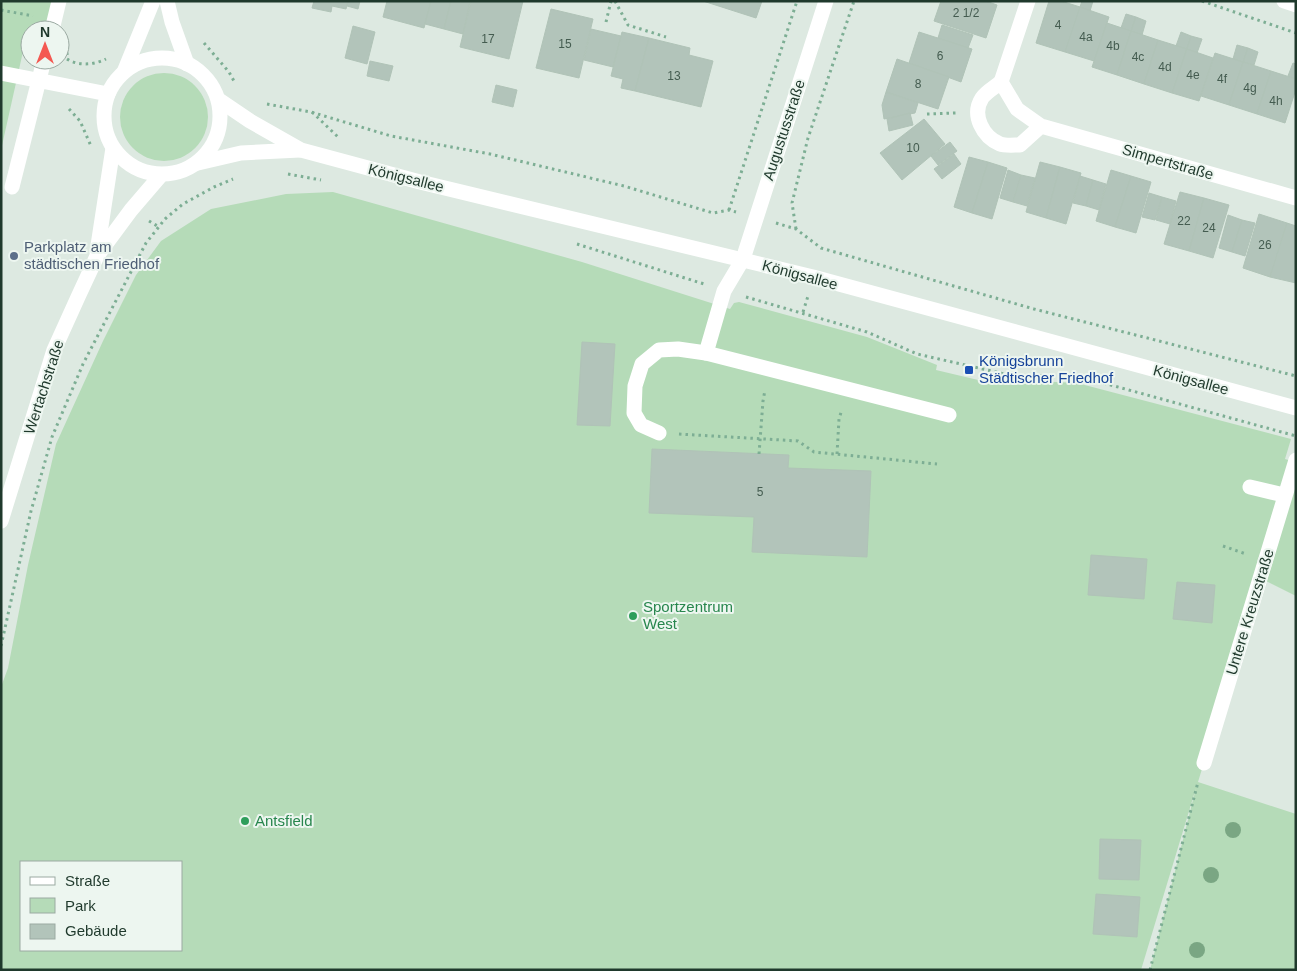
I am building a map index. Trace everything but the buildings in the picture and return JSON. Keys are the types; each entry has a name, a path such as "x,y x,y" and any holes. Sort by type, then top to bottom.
{"street":[{"path":"54,20 59,1"},
{"path":"124,72 153,1"},
{"path":"167,1 172,22 187,64"},
{"name":"Augustusstraße","path":"706,354 724,291 743,259 826,1"},
{"path":"1028,1 1001,82 982,98 978,112 980,125 986,135 1001,144 1020,145 1041,126"},
{"path":"1284,1 1296,5"},
{"path":"159,58 178,60 187,64 196,69 210,83 219,100 219,130 211,148 198,163 180,172 160,175 133,167 125,162 113,148 105,131 105,103 108,94 124,72 140,62 159,58"},
{"path":"12,187 42,70"},
{"path":"1,73 108,94"},
{"name":"Simpertstraße","path":"1001,82 1017,110 1041,126 1296,198"},
{"name":"Königsallee","path":"219,100 250,121 301,150 430,184 743,259 1296,408"},
{"name":"Wertachstraße","path":"97,256 113,148"},
{"name":"Königsallee","path":"198,163 241,153 301,150"},
{"name":"Wertachstraße","path":"1,521 54,350 97,256 160,175"},
{"path":"659,433 641,426 634,413 635,386 642,364 659,350 678,349 706,354 950,415"},
{"name":"Untere Kreuzstraße","path":"1204,763 1296,460"},
{"path":"1250,487 1284,495"}],"path":[{"path":"606,22 611,1"},
{"path":"615,1 628,25 666,36"},
{"path":"729,210 797,1"},
{"path":"796,229 792,202 808,138 854,1"},
{"path":"1202,1 1296,33"},
{"path":"1,10 36,20"},
{"path":"198,36 229,72 238,86"},
{"path":"70,61 73,63 88,64 108,58"},
{"path":"263,104 312,112 391,136 490,154 624,186 713,213 729,210 756,217 796,229 821,248 1034,309 1296,376"},
{"path":"926,114 978,112"},
{"path":"294,175 323,180"},
{"path":"1,646 31,511 52,437 83,364 146,243 164,219 183,204 214,186 237,178"},
{"path":"576,244 724,291 803,312 867,332 917,354 1009,375 1078,376 1296,436"},
{"path":"759,454 763,401 770,370"},
{"path":"837,454 839,419 847,389"},
{"path":"659,433 798,441 814,452 937,464"},
{"path":"1150,970 1204,763"}],"green space":[{"path":"1,1 52,1 47,20 20,20 20,65 1,150"},
{"path":"164,73 181,77 195,86 204,100 208,117 204,134 195,148 181,157 164,161 147,157 133,148 124,134 120,117 124,100 133,86 147,77"},
{"name":"Sportzentrum West","path":"333,192 582,262 730,309 734,303 739,302 867,337 937,365 936,370 995,384 998,379 1077,383 1291,439 1285,459 1295,462 1296,460 1296,596 1260,578 1198,782 1296,814 1296,970 1150,970 1196,788 1141,970 1,970 1,687 8,668 28,565 56,444 103,341 136,275 161,241 211,209 286,194"}],"place":[{"name":"Parkplatz am städtischen Friedhof","path":"14,256"},
{"name":"Königsbrunn Städtischer Friedhof","path":"969,370"},
{"name":"Sportzentrum West","path":"633,616"},
{"name":"Antsfield","path":"245,821"}]}
